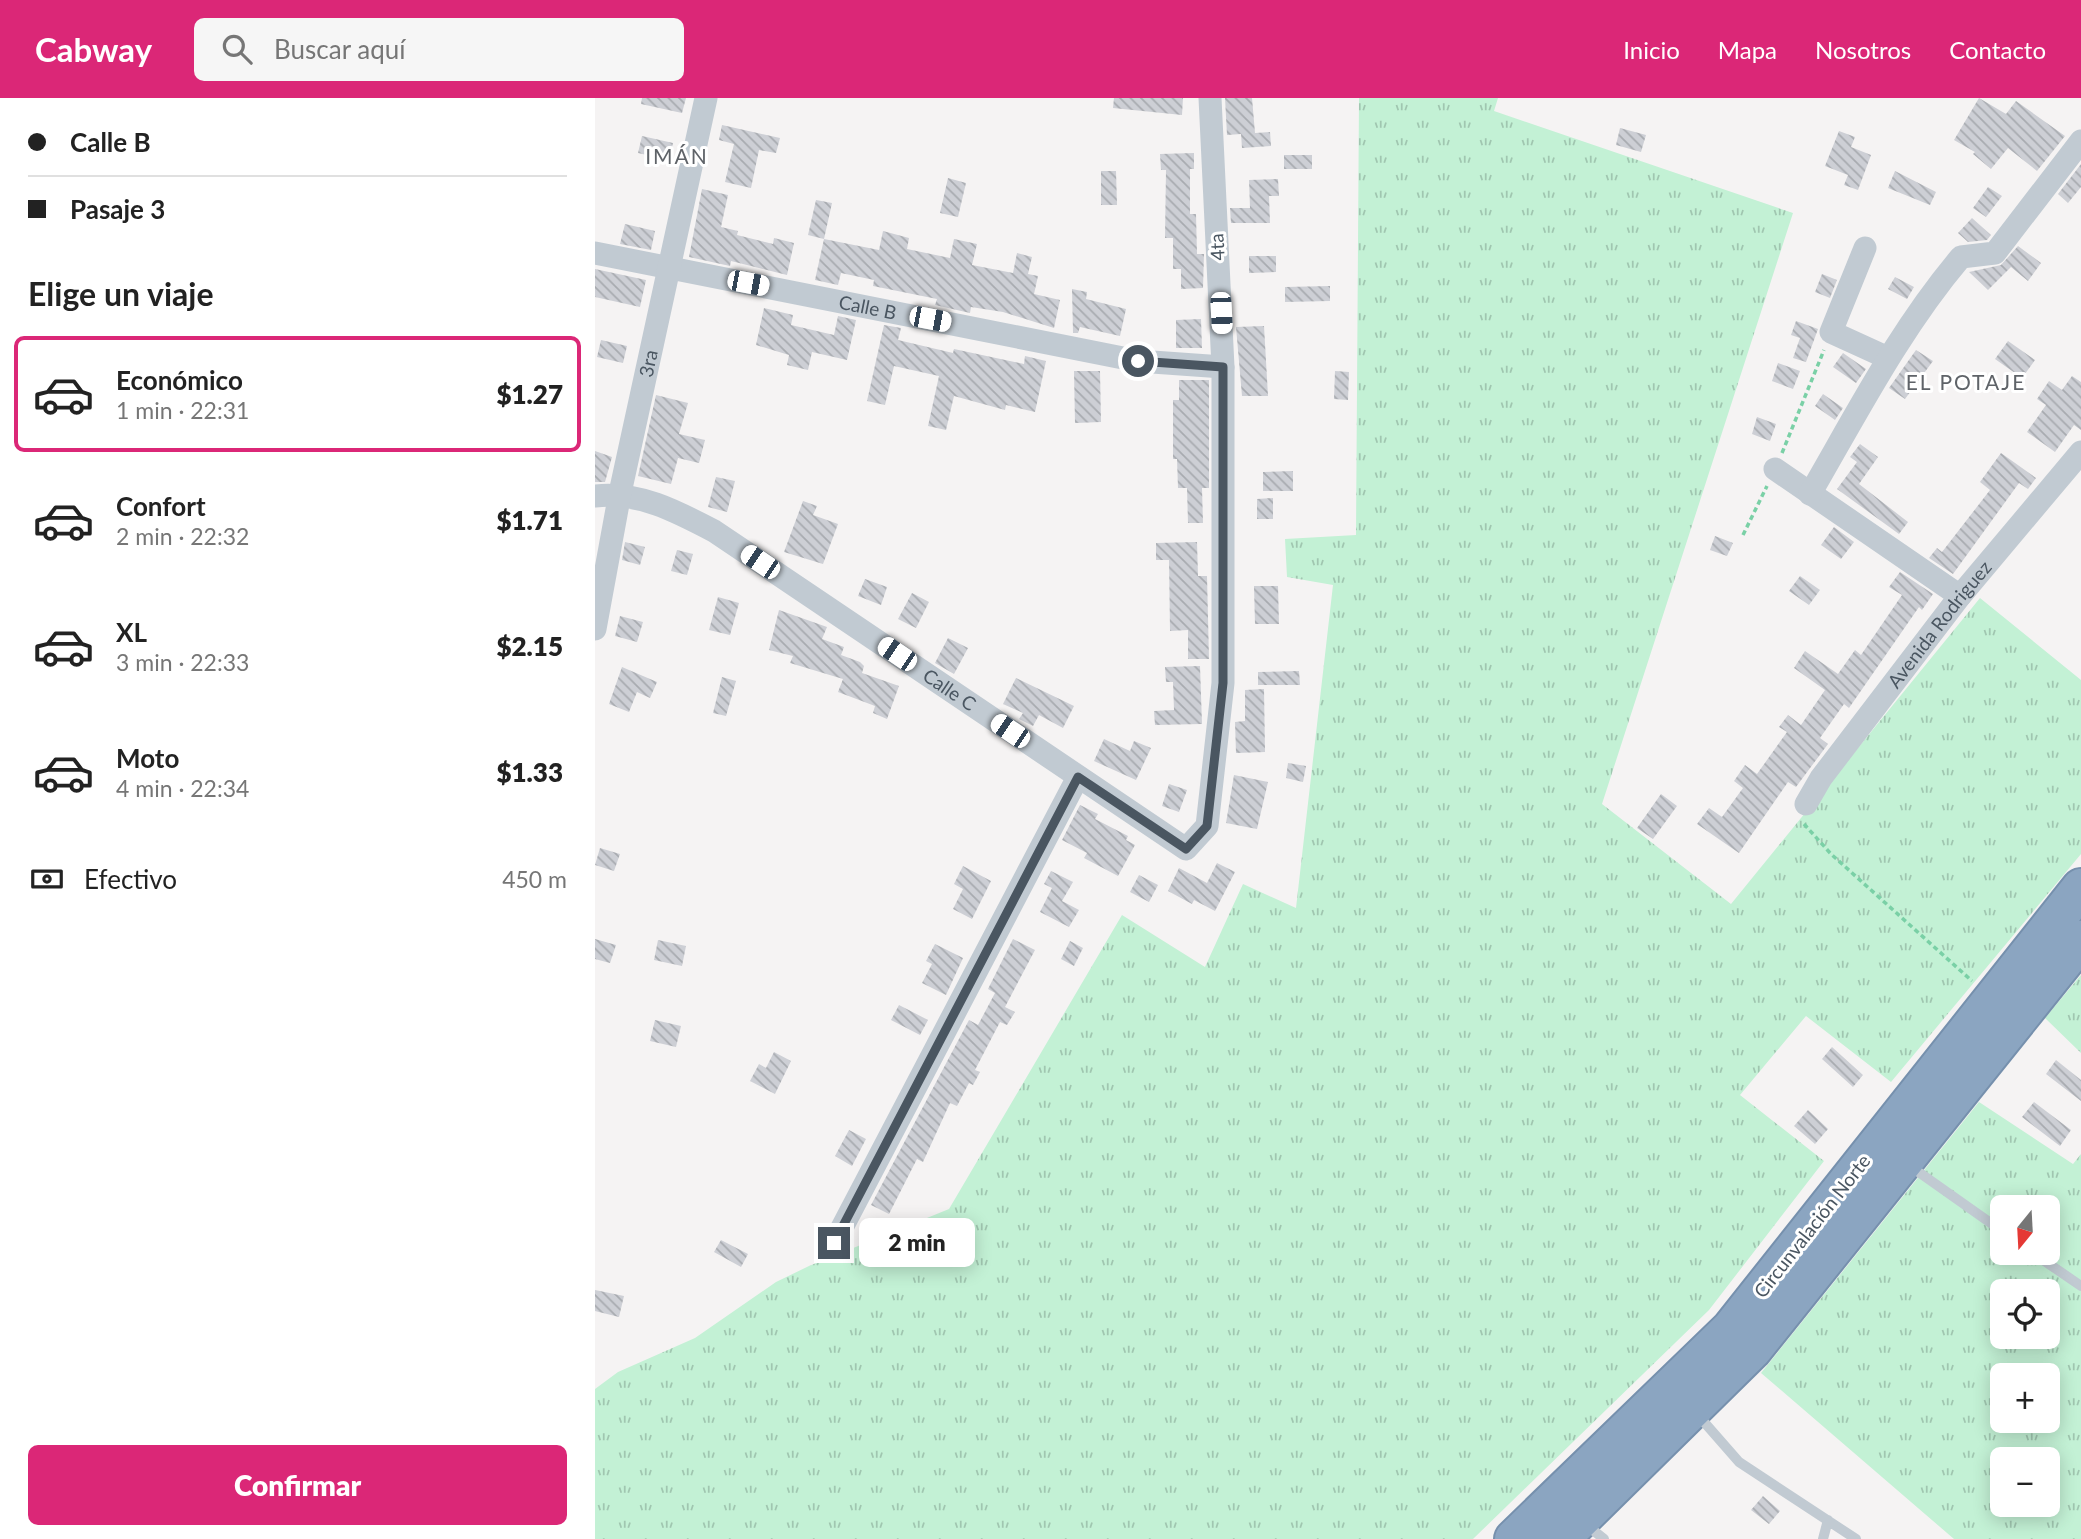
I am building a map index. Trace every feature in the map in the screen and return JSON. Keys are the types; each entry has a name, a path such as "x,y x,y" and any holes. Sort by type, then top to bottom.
{"highway":[{"name":"Circunvalación Norte","path":"1514,1539 1731,1329 2081,887"},
{"name":"Circunvalación Norte","path":"1581,1532 1693,1409 1752,1350 2081,940"}],"street":[{"name":"3ra","path":"595,629 620,494 706,98"},
{"name":"4ta","path":"1186,849 1207,826 1223,683 1223,367 1210,98"},
{"path":"1810,494 1888,358 1938,285 1961,257 1995,253 2081,141"},
{"path":"1865,248 1831,332 1888,358"},
{"name":"Calle B","path":"595,253 1138,361 1223,367"},
{"name":"Avenida Rodriguez","path":"1806,804 1821,778 1960,596 2081,452"},
{"path":"1775,469 1960,596"},
{"name":"Calle C","path":"595,496 620,494 673,509 714,531 1186,849"},
{"path":"834,1243 1078,777"}],"lane":[{"path":"1904,1162 1990,1223"},
{"path":"2050,1265 2081,1286"},
{"path":"1693,1409 1739,1462 1856,1539"},
{"path":"1823,1539 1828,1520"}],"path":[{"path":"1743,535 1775,469 1831,332"},
{"path":"1806,804 1804,825 1831,854 1991,998"}],"green space":[{"path":"1359,98 1498,98 1494,111 1793,213 1602,804 1731,904 1980,598 2081,680 2081,854 1891,1082 1806,1016 1740,1095 1824,1161 1709,1310 1473,1539 595,1539 595,1389 618,1372 695,1338 776,1282 949,1209 1122,915 1205,967 1243,884 1296,908 1333,585 1287,577 1285,539 1356,535"},
{"path":"2081,975 2081,1053 2045,1018"},
{"path":"1979,1102 2073,1164 2081,1154 2081,1539 1954,1539 1761,1373"}],"building":[{"path":"642,98 686,98 682,113 641,104"},
{"path":"1114,98 1183,98 1182,115 1113,108"},
{"path":"1225,98 1252,98 1255,133 1227,135"},
{"path":"1979,98 2006,114 2016,101 2065,136 2037,171 2008,148 1991,169 1973,154 1975,152 1954,140"},
{"path":"722,125 780,138 776,153 759,150 751,188 725,182 734,144 719,140"},
{"path":"1620,128 1646,135 1641,152 1616,145"},
{"path":"1839,131 1855,137 1851,147 1871,155 1858,190 1844,185 1848,175 1825,166"},
{"path":"1270,132 1271,146 1242,148 1241,134"},
{"path":"642,136 673,143 669,160 638,153"},
{"path":"1194,153 1194,169 1190,169 1190,214 1196,214 1197,254 1204,254 1203,288 1181,289 1181,269 1173,269 1173,238 1165,238 1166,170 1161,170 1160,154"},
{"path":"1284,155 1312,155 1312,169 1284,169"},
{"path":"2081,164 2081,187 2068,203 2058,194"},
{"path":"1101,171 1116,171 1117,205 1101,205"},
{"path":"1895,171 1936,192 1930,205 1888,188"},
{"path":"948,178 966,183 958,217 940,213"},
{"path":"1278,179 1279,196 1269,196 1270,223 1231,223 1230,208 1250,208 1249,180"},
{"path":"1988,187 2002,196 1986,217 1973,208"},
{"path":"702,189 728,195 721,227 738,231 737,235 773,244 774,238 794,243 787,275 731,261 730,266 689,257"},
{"path":"816,200 832,203 824,239 808,235"},
{"path":"1972,218 1991,235 1987,240 1968,242 1958,233"},
{"path":"625,224 655,231 651,250 620,244"},
{"path":"883,231 909,238 907,249 950,258 954,239 977,244 972,265 1013,273 1017,253 1032,257 1028,274 1038,276 1034,294 1060,300 1054,328 1003,312 971,307 970,313 935,305 937,299 873,286 874,280 841,273 838,285 815,280 824,239 879,250"},
{"path":"2018,246 2041,263 2028,281 2011,267 1988,290 1969,272 2001,265"},
{"path":"1249,256 1276,256 1276,272 1249,273"},
{"path":"595,269 646,280 640,307 595,297"},
{"path":"1822,274 1837,280 1830,298 1815,292"},
{"path":"1895,277 1914,287 1907,299 1888,289"},
{"path":"1330,286 1330,301 1285,302 1285,287"},
{"path":"1072,289 1087,292 1086,299 1126,309 1120,336 1080,327 1078,333 1073,333"},
{"path":"764,308 793,315 791,325 834,335 838,316 856,320 847,360 812,352 808,370 787,365 789,355 756,345"},
{"path":"1201,319 1202,348 1176,348 1176,320"},
{"path":"1796,321 1818,329 1806,362 1793,358 1800,338 1791,335"},
{"path":"884,325 901,328 898,340 953,353 954,349 1024,364 1025,356 1046,361 1035,412 1006,405 1005,410 954,396 946,430 928,426 939,376 894,366 885,405 867,401"},
{"path":"1264,326 1268,396 1242,396 1236,327"},
{"path":"601,340 627,346 623,363 597,357"},
{"path":"2008,341 2035,360 2022,378 1995,359"},
{"path":"1916,350 1933,361 1905,399 1889,388"},
{"path":"1843,353 1866,369 1856,383 1833,367"},
{"path":"1778,363 1800,371 1793,389 1772,381"},
{"path":"1074,371 1100,371 1101,422 1075,423"},
{"path":"1335,371 1349,372 1348,400 1334,399"},
{"path":"2072,376 2081,382 2081,430 2074,425 2055,452 2027,432 2046,405 2037,399 2049,381 2062,390"},
{"path":"1179,380 1209,380 1209,488 1202,488 1203,523 1188,523 1187,488 1178,488 1177,459 1173,459 1173,400 1179,400"},
{"path":"1823,394 1843,408 1835,420 1815,406"},
{"path":"656,395 688,403 679,434 705,440 699,463 678,458 671,484 638,476"},
{"path":"1757,417 1776,424 1770,441 1752,434"},
{"path":"1860,444 1878,457 1859,484 1908,522 1899,534 1837,489 1857,462 1850,457"},
{"path":"595,451 612,457 605,482 595,482"},
{"path":"2001,453 2036,478 2028,489 2019,483 1953,574 1929,558 1937,548 1942,552 1990,490 1980,482"},
{"path":"1293,471 1293,491 1263,491 1263,472"},
{"path":"716,477 735,481 727,512 708,507"},
{"path":"1273,498 1273,519 1257,519 1257,499"},
{"path":"803,501 817,506 813,515 838,524 823,564 784,552"},
{"path":"1834,527 1854,542 1841,559 1821,545"},
{"path":"1715,536 1733,543 1727,556 1710,550"},
{"path":"625,542 645,547 640,565 622,560"},
{"path":"1197,542 1198,576 1207,576 1209,659 1188,659 1188,630 1170,631 1169,560 1156,560 1156,543"},
{"path":"677,550 693,554 687,575 671,571"},
{"path":"1900,572 1933,594 1922,610 1919,607 1849,708 1844,704 1820,738 1828,744 1796,787 1788,782 1739,853 1697,824 1709,808 1722,817 1743,788 1734,781 1745,765 1757,774 1787,732 1779,727 1788,715 1801,725 1825,690 1794,668 1805,651 1838,674 1855,650 1861,655 1902,595 1889,587"},
{"path":"1800,576 1820,590 1809,605 1789,591"},
{"path":"865,579 887,587 881,605 858,596"},
{"path":"1254,586 1278,586 1279,624 1255,624"},
{"path":"912,593 929,602 916,628 898,619"},
{"path":"718,597 739,603 730,635 709,630"},
{"path":"779,610 827,627 822,639 844,647 841,655 860,662 864,666 862,673 899,686 887,719 873,713 875,706 838,692 843,679 790,663 793,656 769,650"},
{"path":"620,616 643,622 637,642 615,636"},
{"path":"948,638 968,648 954,674 935,663"},
{"path":"1200,666 1202,724 1155,725 1154,711 1174,710 1173,682 1166,682 1165,667"},
{"path":"622,667 657,682 650,698 637,692 629,712 609,704"},
{"path":"1299,671 1300,685 1258,685 1258,672"},
{"path":"722,677 736,681 726,716 713,713"},
{"path":"1016,678 1074,706 1063,728 1039,715 1033,726 1019,719 1023,713 1003,704"},
{"path":"1264,689 1265,752 1236,753 1235,722 1245,721 1245,690"},
{"path":"1104,739 1130,751 1134,741 1151,748 1136,780 1094,761"},
{"path":"1288,763 1306,766 1303,782 1286,778"},
{"path":"1234,775 1268,782 1257,829 1226,823"},
{"path":"1169,784 1187,790 1179,812 1162,806"},
{"path":"1661,794 1677,806 1653,839 1637,828"},
{"path":"1080,805 1098,814 1095,819 1128,836 1126,840 1135,845 1118,876 1084,858 1087,853 1062,840"},
{"path":"600,848 620,854 614,871 595,865"},
{"path":"1217,863 1235,872 1215,911 1194,900 1192,904 1168,891 1179,868 1207,883"},
{"path":"963,866 991,881 972,919 953,909 963,889 954,884"},
{"path":"1051,871 1073,882 1062,901 1079,910 1069,927 1040,912 1052,888 1044,884"},
{"path":"1139,875 1158,885 1149,902 1130,892"},
{"path":"595,939 616,945 610,963 595,959"},
{"path":"1013,939 1035,950 1005,1007 1015,1012 1007,1025 1000,1022 975,1070 980,1072 973,1085 969,1083 957,1106 950,1103 923,1162 917,1159 889,1214 871,1205 969,1020 978,1025 995,993 988,989"},
{"path":"658,940 686,946 682,966 654,960"},
{"path":"1070,941 1083,948 1074,966 1061,959"},
{"path":"935,944 963,958 946,995 922,983 932,964 926,961"},
{"path":"899,1005 928,1020 920,1035 891,1020"},
{"path":"655,1020 681,1026 676,1047 650,1041"},
{"path":"1832,1047 1863,1075 1853,1087 1822,1059"},
{"path":"774,1052 791,1061 775,1094 750,1081 759,1064 766,1068"},
{"path":"2056,1060 2081,1080 2081,1101 2046,1074"},
{"path":"2034,1102 2071,1130 2060,1146 2022,1117"},
{"path":"1808,1110 1828,1129 1815,1144 1794,1126"},
{"path":"849,1130 866,1139 852,1166 835,1156"},
{"path":"721,1240 748,1254 741,1267 714,1252"},
{"path":"595,1290 624,1296 619,1317 595,1311"},
{"path":"1763,1496 1780,1511 1769,1524 1751,1510"}],"district":[{"name":"IMÁN","path":"677,157"},
{"name":"EL POTAJE","path":"1966,383"}],"route":[{"path":"834,1243 1078,777 1186,849 1207,826 1223,683 1223,367 1138,361"}]}
